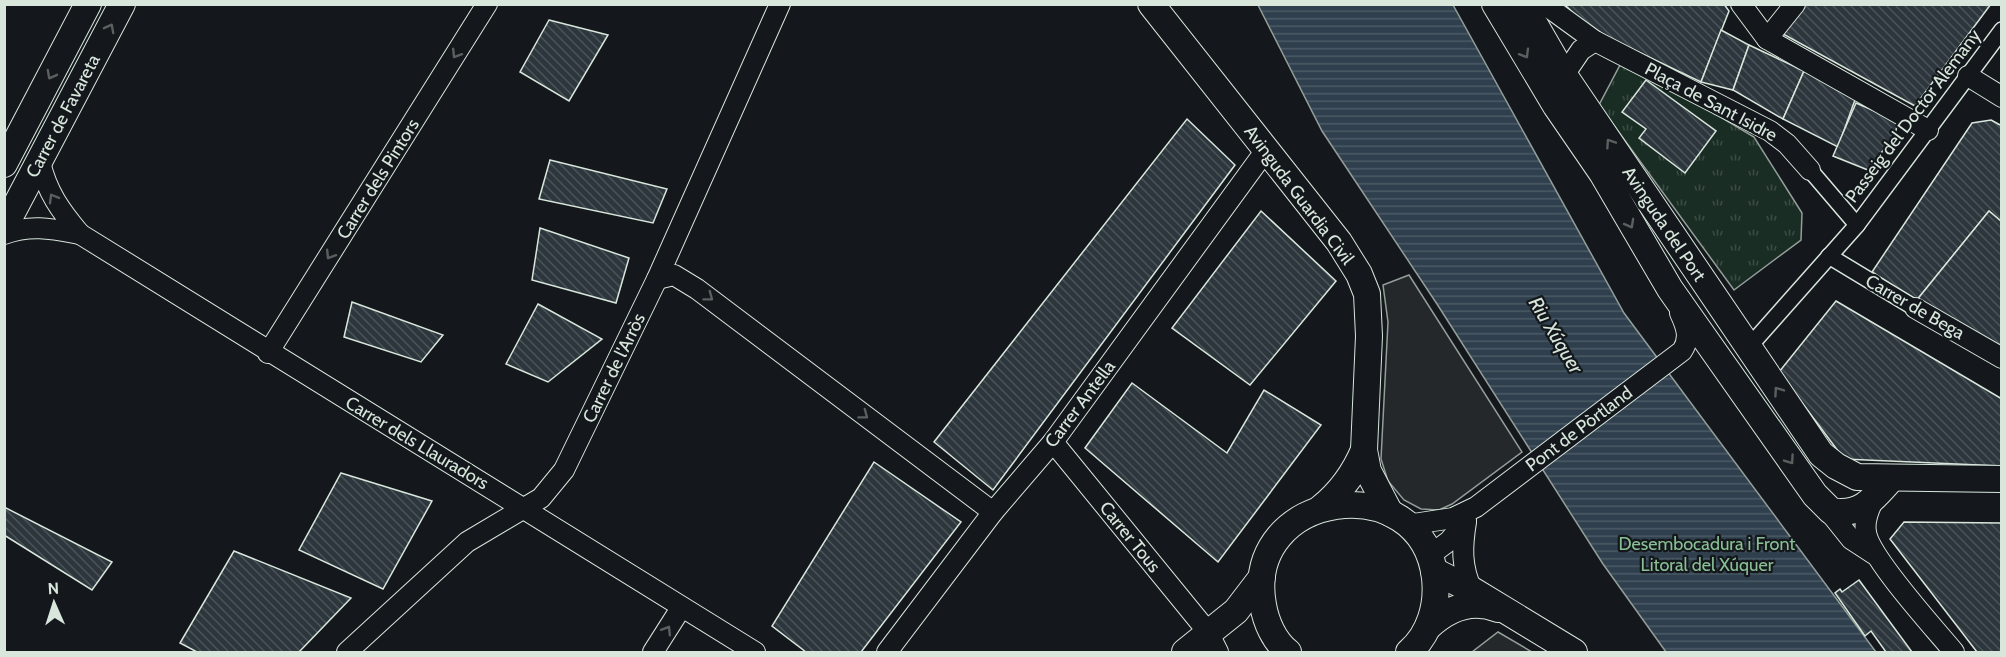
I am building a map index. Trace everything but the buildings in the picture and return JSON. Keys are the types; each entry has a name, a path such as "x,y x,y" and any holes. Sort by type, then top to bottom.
{"street":[{"name":"Carrer de Favareta","path":"8,151 88,4"},
{"name":"Carrer de Favareta","path":"4,228 122,4"},
{"name":"Carrer dels Pintors","path":"268,353 487,4"},
{"name":"Carrer de l'Arròs","path":"347,652 467,542 541,498 564,470 657,279 780,4"},
{"name":"Avinguda Guardia Civil","path":"1151,4 1339,242 1359,274 1367,294 1369,336 1364,450 1368,471 1398,519 1431,564"},
{"name":"Avinguda del Port","path":"1495,4 1556,106 1602,172 1670,289 1822,504 1851,539 1878,557"},
{"name":"Avinguda del Port","path":"1523,4 1564,75 1821,453 1836,466 1857,477 2001,479"},
{"name":"Plaça de Sant Isidre","path":"1544,4 1595,41 1770,131 1787,144 1857,225"},
{"path":"1741,4 1767,39 1928,130"},
{"path":"1767,39 1795,4"},
{"name":"Passeig del Doctor Alemany","path":"1748,348 1857,225 2001,30"},
{"path":"1564,75 1581,50 1595,41"},
{"path":"1968,76 2001,97"},
{"name":"Carrer Antella","path":"887,652 993,512 1053,442 1266,150"},
{"name":"Carrer dels Llauradors","path":"40,162 45,185 55,203 80,234 268,353 524,508 681,608 755,652"},
{"name":"Carrer dels Llauradors","path":"4,234 19,229 40,227 80,234"},
{"name":"Carrer de Bega","path":"1829,256 2001,358"},
{"path":"657,279 674,275 697,289 993,512"},
{"name":"Avinguda del Port","path":"1670,289 1688,330 1688,340 1682,351 1704,352 1732,377"},
{"name":"Pont de Pòrtland","path":"1471,514 1682,351"},
{"name":"Carrer Tous","path":"1053,442 1213,642"},
{"name":"Avinguda Guardia Civil","path":"1321,508 1338,494 1359,464 1364,450"},
{"name":"Avinguda del Port","path":"1892,478 1873,501 1868,512 1866,534 1878,557 1954,652"},
{"name":"Avinguda del Port","path":"1822,504 1840,512 1851,511 1873,501"},
{"path":"1185,652 1213,642 1262,578 1269,555 1281,535 1299,518 1321,508 1344,503 1367,505 1398,519 1453,518 1471,514"},
{"path":"1428,627 1436,590 1431,564 1471,514"},
{"path":"1471,514 1462,559 1464,573 1472,590"},
{"path":"1431,564 1574,652"},
{"path":"1262,578 1265,616 1273,634 1288,652"},
{"path":"1409,652 1428,627 1454,607 1471,604 1490,606 1510,614"},
{"path":"653,652 681,608"}],"green space":[{"path":"1620,65 1677,91 1754,137 1802,213 1801,240 1734,290 1599,105"}],"shaded area":[{"path":"1409,275 1522,452 1452,504 1439,510 1421,509 1404,500 1388,481 1381,459 1388,322 1383,285"},
{"path":"1498,632 1532,652 1472,652"}],"water":[{"name":"Desembocadura i Front Litoral del Xúquer","path":"1258,5 1453,5 1624,313 1876,652 1666,652 1603,564 1437,304 1322,131"}],"water label":[{"name":"Riu Xúquer","path":"1556,335"}]}
